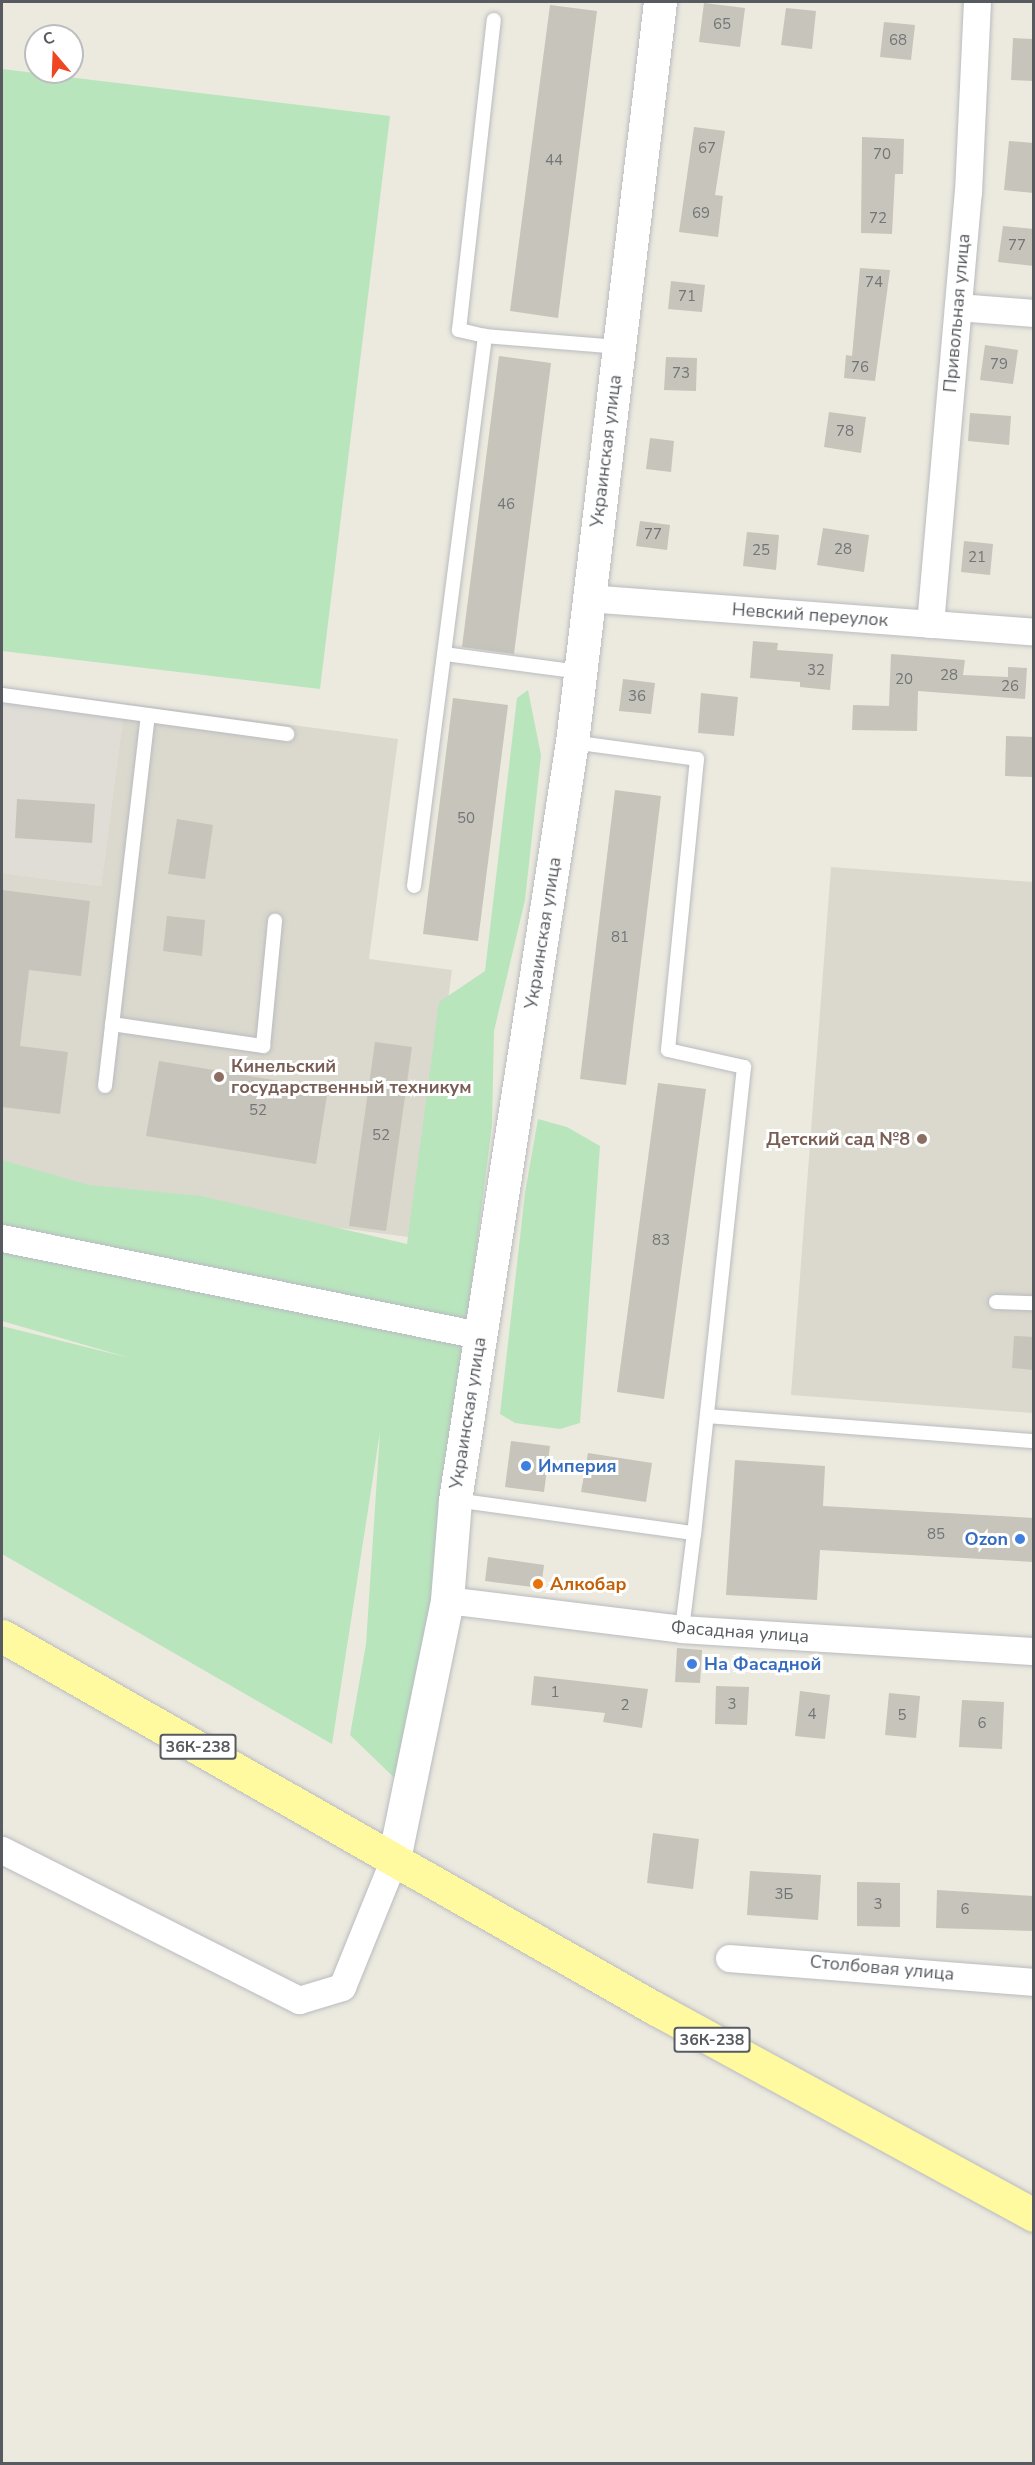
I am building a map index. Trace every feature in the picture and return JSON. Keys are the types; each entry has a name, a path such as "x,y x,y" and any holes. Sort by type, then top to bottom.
{"main road":[{"name":"Украинская улица","path":"394,1859 447,1599 455,1500 572,742 587,598 620,348 660,2"},
{"name":"36К-238","path":"2,1636 656,2010 1034,2215"}],"street":[{"name":"Привольная улица","path":"930,624 958,307 977,2"},
{"path":"958,307 1034,313"},
{"name":"Невский переулок","path":"587,598 1034,632"},
{"path":"2,1238 480,1335"},
{"name":"Фасадная улица","path":"447,1599 682,1629 1034,1651"},
{"path":"2,1850 299,2000 342,1987 394,1859"},
{"name":"Столбовая улица","path":"729,1958 1034,1982"}],"lane":[{"path":"494,20 459,330 485,336 620,348"},
{"path":"414,886 485,336"},
{"path":"445,654 580,672"},
{"path":"2,695 286,734"},
{"path":"105,1086 148,715"},
{"path":"572,742 697,759 668,1050 744,1067 682,1629"},
{"path":"112,1024 263,1046 275,921"},
{"path":"996,1302 1034,1303"},
{"path":"707,1416 1034,1441"},
{"path":"455,1500 694,1533"}],"shaded area":[{"path":"2,687 125,703 101,886 2,873"},
{"name":"Кинельский государственный техникум","path":"125,703 398,739 369,959 452,970 416,1238 2,1184 2,873 101,886"},
{"name":"Детский сад №8","path":"831,867 1033,882 1033,1413 791,1395"}],"green space":[{"path":"2,69 24,72 24,84 84,84 84,79 390,116 320,689 2,651"},
{"path":"528,690 541,755 525,900 494,1031 492,1125 408,1791 350,1735 366,1644 380,1432 332,1744 2,1554 2,1326 130,1358 2,1321 2,1160 89,1185 201,1196 407,1244 439,1002 485,971 517,698"},
{"path":"538,1119 567,1127 600,1146 580,1423 560,1429 515,1423 500,1414 525,1193"}],"building":[{"path":"704,3 745,8 740,47 699,42"},
{"path":"550,5 597,11 558,318 510,311"},
{"path":"786,8 816,11 812,49 781,45"},
{"path":"884,22 915,25 911,60 880,57"},
{"path":"1013,38 1034,39 1034,81 1011,80"},
{"path":"694,127 725,131 715,195 723,196 718,237 679,232"},
{"path":"862,137 904,139 903,174 895,174 892,234 861,233"},
{"path":"1009,141 1034,143 1034,193 1004,190"},
{"path":"1003,226 1034,229 1034,266 998,262"},
{"path":"860,268 890,270 875,381 844,378 846,355 852,356"},
{"path":"671,281 705,285 702,312 668,309"},
{"path":"985,345 1018,350 1013,384 980,380"},
{"path":"499,356 551,363 514,654 462,647"},
{"path":"666,357 697,358 696,391 664,390"},
{"path":"829,412 866,417 861,453 824,447"},
{"path":"970,413 1011,416 1009,445 968,441"},
{"path":"650,438 674,441 671,472 646,469"},
{"path":"640,521 670,525 667,550 636,546"},
{"path":"823,528 869,535 864,572 817,565"},
{"path":"747,532 779,535 776,570 743,566"},
{"path":"964,541 993,544 990,575 961,572"},
{"path":"753,641 778,643 777,650 833,654 830,690 800,687 800,682 750,678"},
{"path":"891,654 965,660 963,675 1008,677 1008,667 1027,668 1025,699 918,691 917,731 852,730 853,705 889,706"},
{"path":"623,679 655,683 651,714 619,711"},
{"path":"701,693 738,697 734,736 698,733"},
{"path":"453,698 508,705 478,941 423,934"},
{"path":"1006,736 1034,737 1034,777 1005,776"},
{"path":"615,790 661,796 626,1085 580,1079"},
{"path":"17,799 95,804 92,843 15,838"},
{"path":"177,819 213,825 205,879 168,874"},
{"path":"2,890 90,901 81,976 29,970 20,1046 68,1052 60,1114 2,1107"},
{"path":"167,916 205,920 202,956 163,951"},
{"path":"375,1042 412,1047 386,1231 349,1226"},
{"path":"159,1061 328,1089 316,1164 146,1136"},
{"path":"658,1083 706,1089 664,1399 617,1392"},
{"path":"1014,1336 1034,1337 1034,1370 1012,1368"},
{"path":"511,1441 550,1446 544,1492 505,1487"},
{"path":"588,1453 652,1463 646,1502 581,1492"},
{"path":"735,1460 825,1466 823,1506 1034,1518 1034,1562 820,1550 817,1600 726,1595"},
{"path":"488,1557 544,1565 541,1588 485,1581"},
{"path":"677,1648 702,1650 700,1683 675,1682"},
{"path":"534,1676 648,1689 642,1728 603,1722 605,1713 531,1705"},
{"path":"716,1686 749,1687 747,1725 715,1724"},
{"path":"800,1691 830,1695 825,1739 795,1736"},
{"path":"889,1693 920,1696 916,1738 885,1735"},
{"path":"962,1700 1004,1702 1002,1749 959,1747"},
{"path":"653,1833 699,1839 693,1889 647,1883"},
{"path":"750,1871 821,1875 818,1920 747,1915"},
{"path":"857,1882 900,1883 900,1927 857,1926"},
{"path":"937,1890 1034,1896 1034,1931 936,1928"}],"place":[{"name":"Кинельский государственный техникум","path":"219,1077"},
{"name":"Детский сад №8","path":"922,1139"},
{"name":"Империя","path":"526,1466"},
{"name":"Ozon","path":"1020,1539"},
{"name":"Алкобар","path":"538,1584"},
{"name":"На Фасадной","path":"692,1664"}]}
